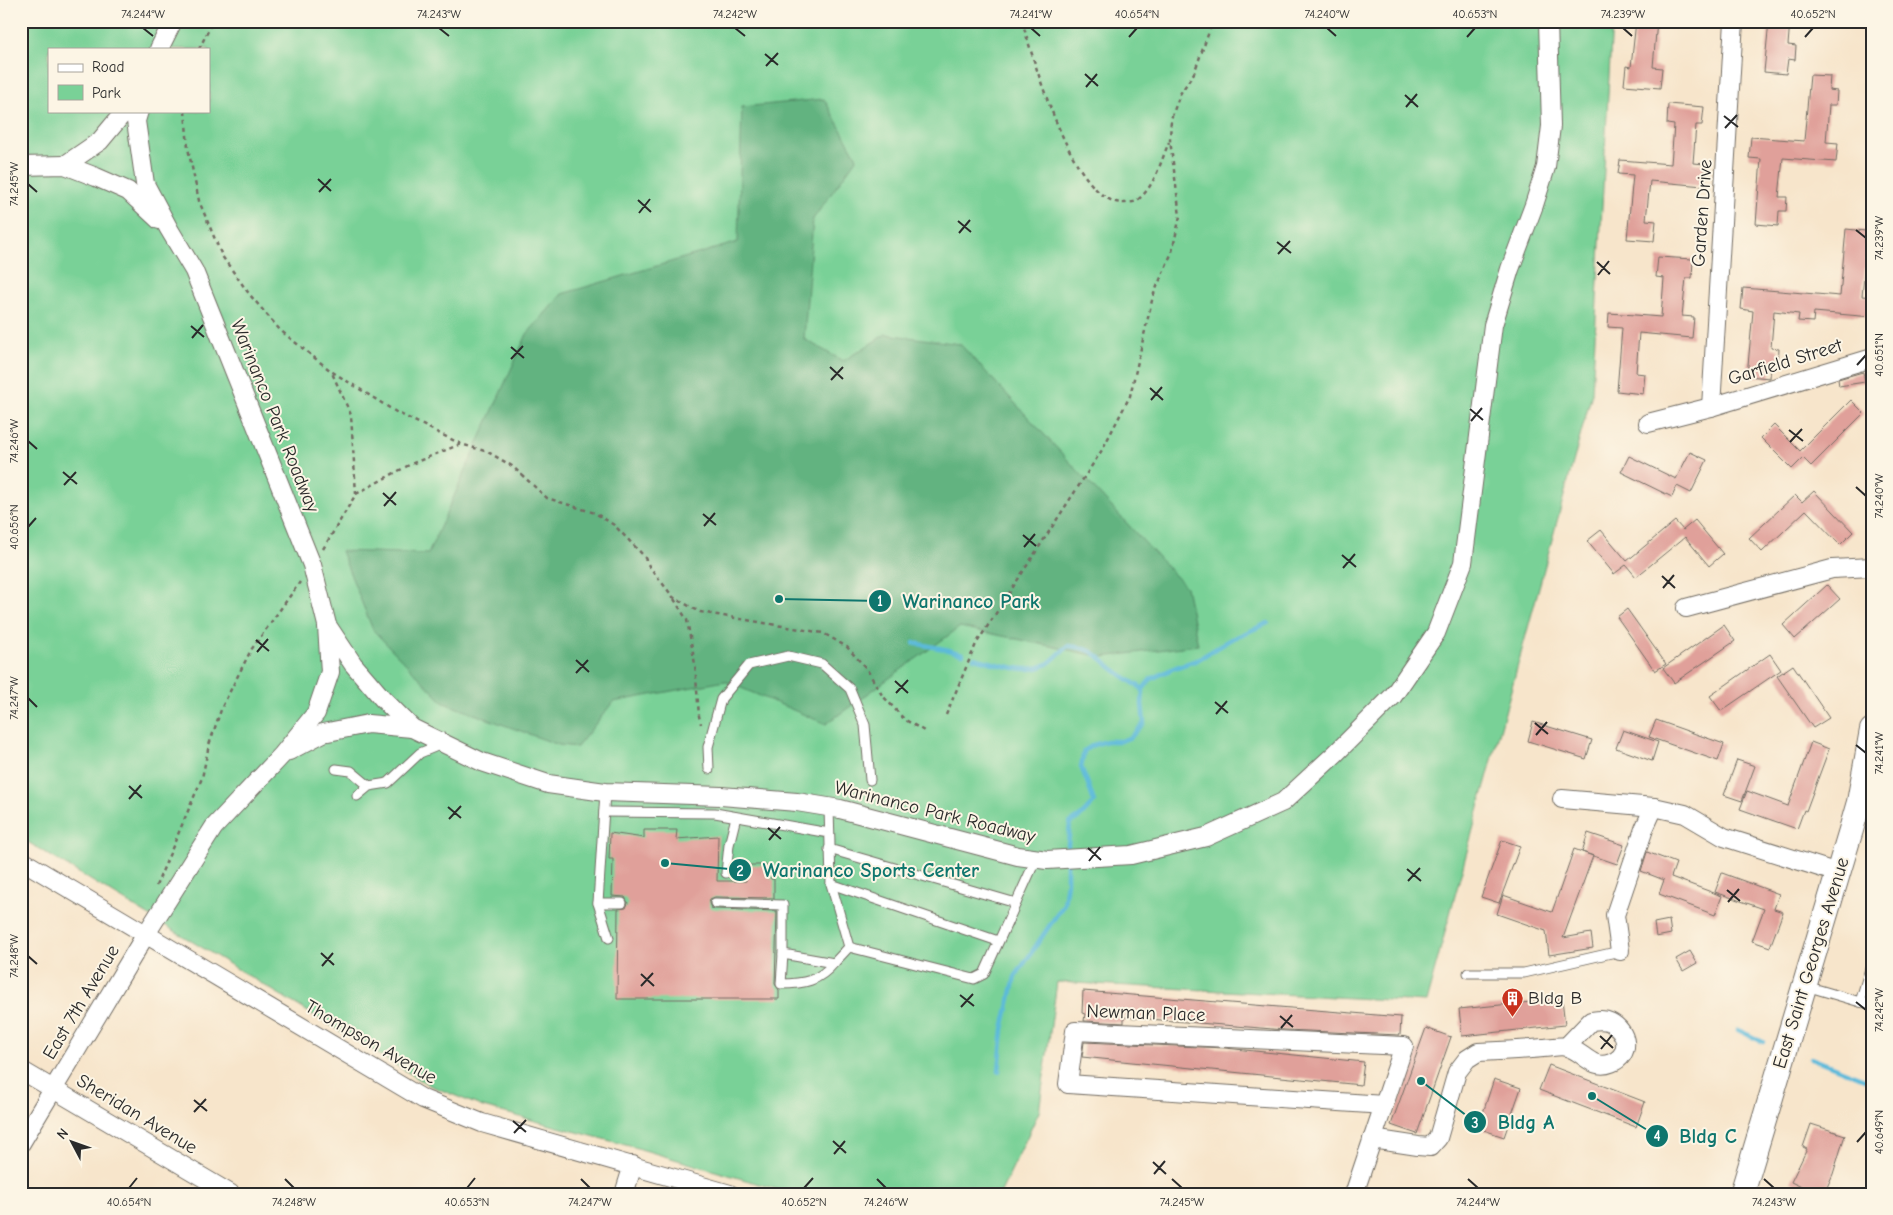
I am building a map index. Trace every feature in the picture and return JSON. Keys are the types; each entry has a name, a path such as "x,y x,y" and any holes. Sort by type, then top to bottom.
{"main road":[{"name":"East Saint Georges Avenue","path":"1742,1194 1806,986 1838,873 1862,803 1872,730"}],"street":[{"path":"160,48 173,21"},
{"name":"Warinanco Park Roadway","path":"327,625 359,671 383,700 412,728 482,762 548,784 605,792 797,802 828,807 996,852 1041,859 1084,859 1131,855 1206,837 1283,802 1335,754 1393,696 1436,633 1463,563 1493,324 1546,167 1551,126 1548,21"},
{"name":"Garden Drive","path":"1711,407 1734,21"},
{"path":"65,165 100,141 125,112"},
{"name":"Warinanco Park Roadway","path":"139,112 136,121 145,184 194,272 312,565 327,625 330,672 316,713 282,755 214,827 146,934"},
{"name":"Warinanco Park Roadway","path":"21,166 65,165 128,191 169,229"},
{"name":"Garfield Street","path":"1648,423 1711,407 1872,358"},
{"path":"1686,608 1832,568 1872,567"},
{"name":"Warinanco Park Roadway","path":"282,755 323,733 368,724 412,728"},
{"path":"1562,799 1654,807 1685,814 1724,837 1838,873"},
{"path":"1620,951 1615,915 1644,829 1654,807"},
{"name":"Thompson Avenue","path":"21,860 424,1099 482,1122 730,1194"},
{"name":"East 7th Avenue","path":"21,1143 146,934"},
{"name":"Newman Place","path":"1354,1194 1404,1046 1075,1031 1068,1084 1384,1104"},
{"path":"1372,1139 1430,1147 1438,1138 1457,1072 1467,1058 1478,1052 1566,1047"},
{"name":"Sheridan Avenue","path":"21,1070 231,1194"},
{"path":"624,1194 633,1165"}],"lane":[{"path":"1872,204 1872,211"},
{"path":"709,769 708,747 721,698 749,665 788,656 822,664 850,689 865,725 870,780"},
{"path":"357,796 369,786 388,783 420,753 444,743"},
{"path":"336,769 351,771 369,786"},
{"path":"605,792 598,903 609,938"},
{"path":"828,807 831,884 849,948"},
{"path":"604,812 715,813 829,833"},
{"path":"726,873 729,845 736,817"},
{"path":"830,850 1016,902"},
{"path":"849,948 974,979 984,974 1016,902 1041,859"},
{"path":"831,884 998,941"},
{"path":"598,903 622,903"},
{"path":"715,903 783,905 781,984 796,984 825,974 849,948"},
{"path":"1468,973 1524,973 1620,951"},
{"path":"783,954 834,963"},
{"path":"1860,1002 1872,962"},
{"path":"1806,986 1872,1004"}],"path":[{"path":"200,48 213,21"},
{"path":"1022,21 1040,83 1074,162 1099,193 1117,203 1134,202 1148,189 1170,140"},
{"path":"946,715 976,644 1102,450 1130,396 1153,296 1172,252 1180,216 1170,140 1171,119 1180,94 1194,73 1213,21"},
{"path":"185,112 188,148 199,201 222,256 250,295 280,330 331,371 396,412 461,444 496,456 512,466 547,498 596,513 614,525 644,556 687,620 695,664 699,716 708,747"},
{"path":"331,371 351,416 356,494"},
{"path":"154,890 202,778 209,745 222,707 251,650 312,565 356,494 411,464 461,444"},
{"path":"673,598 700,612 823,634 847,647 866,668 882,695 904,719 924,731"}],"green space":[{"path":"21,21 1612,21 1592,393 1426,1002 1057,982 1039,1112 1000,1194 793,1194 637,1148 483,1107 429,1085 21,838"},
{"path":"824,99 857,158 813,219 804,339 843,361 886,334 960,344 1186,587 1198,645 1102,657 960,627 826,724 725,681 613,702 577,747 559,745 444,703 373,630 341,551 428,554 527,334 562,294 738,242 742,107"}],"building":[{"path":"1636,21 1657,21 1653,67 1662,68 1660,88 1624,85 1626,66 1631,67"},
{"path":"1769,21 1790,21 1788,45 1796,46 1795,60 1788,59 1786,74 1764,72"},
{"path":"1810,75 1830,76 1829,90 1837,91 1836,105 1829,105 1826,142 1838,143 1836,162 1783,158 1779,197 1787,197 1786,211 1779,211 1778,226 1756,224 1761,159 1749,158 1751,137 1804,141"},
{"path":"1668,104 1704,107 1702,125 1696,125 1693,163 1705,164 1703,186 1650,181 1646,220 1656,221 1654,241 1627,239 1633,175 1618,174 1620,160 1671,164 1674,125 1667,124"},
{"path":"1846,229 1866,231 1865,245 1872,245 1872,260 1866,259 1862,296 1872,297 1872,317 1814,312 1813,322 1798,321 1799,314 1774,311 1771,348 1779,349 1778,364 1771,363 1770,378 1747,376 1753,311 1741,309 1743,288 1840,296"},
{"path":"1658,257 1693,259 1692,278 1686,278 1682,316 1694,317 1692,338 1639,333 1636,373 1645,374 1643,394 1617,391 1622,328 1608,327 1609,313 1661,317 1664,278 1656,277"},
{"path":"1863,372 1865,382 1839,386 1838,379"},
{"path":"1851,400 1864,413 1811,466 1803,458 1792,469 1761,438 1774,425 1800,451"},
{"path":"1690,452 1707,460 1691,493 1677,486 1672,497 1621,472 1629,456 1676,479"},
{"path":"1814,491 1853,532 1840,545 1806,510 1762,552 1749,538 1795,495 1802,502"},
{"path":"1695,520 1723,554 1709,566 1685,537 1636,577 1626,565 1614,574 1587,541 1601,530 1627,561 1675,521 1683,530"},
{"path":"1827,585 1840,599 1795,639 1783,625"},
{"path":"1627,609 1666,664 1655,671 1617,617"},
{"path":"1724,625 1735,641 1674,683 1663,668"},
{"path":"1770,654 1781,670 1721,711 1710,696"},
{"path":"1793,665 1829,718 1813,728 1777,676"},
{"path":"1656,720 1724,744 1718,761 1649,737"},
{"path":"1533,722 1592,740 1586,759 1528,741"},
{"path":"1623,730 1658,742 1652,761 1616,748"},
{"path":"1811,742 1829,749 1806,811 1804,810 1797,829 1740,809 1747,791 1788,806"},
{"path":"1737,760 1755,766 1742,801 1724,795"},
{"path":"644,830 677,830 676,839 718,836 717,881 746,881 746,865 771,865 771,879 774,879 774,898 715,897 710,899 709,903 711,908 715,909 777,911 775,984 779,990 779,999 617,999 618,909 626,908 628,903 625,897 612,896 613,859 609,859 610,833 644,838"},
{"path":"1588,833 1624,845 1617,864 1582,852"},
{"path":"1502,840 1520,846 1499,903 1481,897"},
{"path":"1574,849 1593,856 1563,938 1591,933 1593,948 1549,955 1546,931 1497,914 1503,895 1552,912"},
{"path":"1647,852 1676,863 1671,877 1722,896 1715,915 1659,894 1664,880 1641,871"},
{"path":"1722,873 1779,894 1774,909 1783,912 1770,947 1752,941 1764,909 1715,892"},
{"path":"1669,920 1671,934 1656,937 1654,923"},
{"path":"1690,951 1697,963 1683,971 1676,959"},
{"path":"1083,991 1401,1017 1400,1035 1285,1030 1124,1017 1124,1023 1084,1021 1085,1014 1082,1013"},
{"name":"Bldg B","path":"1562,999 1565,1025 1462,1036 1459,1009"},
{"path":"1426,1028 1451,1037 1417,1134 1391,1125"},
{"path":"1084,1042 1225,1048 1364,1062 1361,1085 1082,1057"},
{"path":"1549,1065 1645,1102 1636,1127 1539,1090"},
{"path":"1494,1079 1521,1088 1504,1137 1478,1128"},
{"path":"1811,1124 1845,1135 1833,1174 1824,1194 1816,1194 1791,1182 1807,1149 1803,1147"}],"waterway":[{"path":"1067,855 1070,823 1081,816 1094,802 1081,767 1084,751 1093,745 1107,741 1121,741 1131,737 1144,723 1143,689 1151,679 1197,660 1232,639 1268,623"},
{"path":"914,643 963,654"},
{"path":"974,658 1020,669 1030,669 1047,664 1068,646 1077,647 1095,654 1119,674 1143,689"},
{"path":"999,1071 1003,1029 1015,977 1064,904 1067,863"},
{"path":"1738,1030 1763,1042"},
{"path":"1811,1058 1872,1082"}],"place":[{"name":"Warinanco Park","path":"779,599"},
{"name":"Warinanco Sports Center","path":"665,863"},
{"name":"Bldg B","path":"1512,1017"},
{"name":"Bldg A","path":"1421,1081"},
{"name":"Bldg C","path":"1592,1096"}]}
